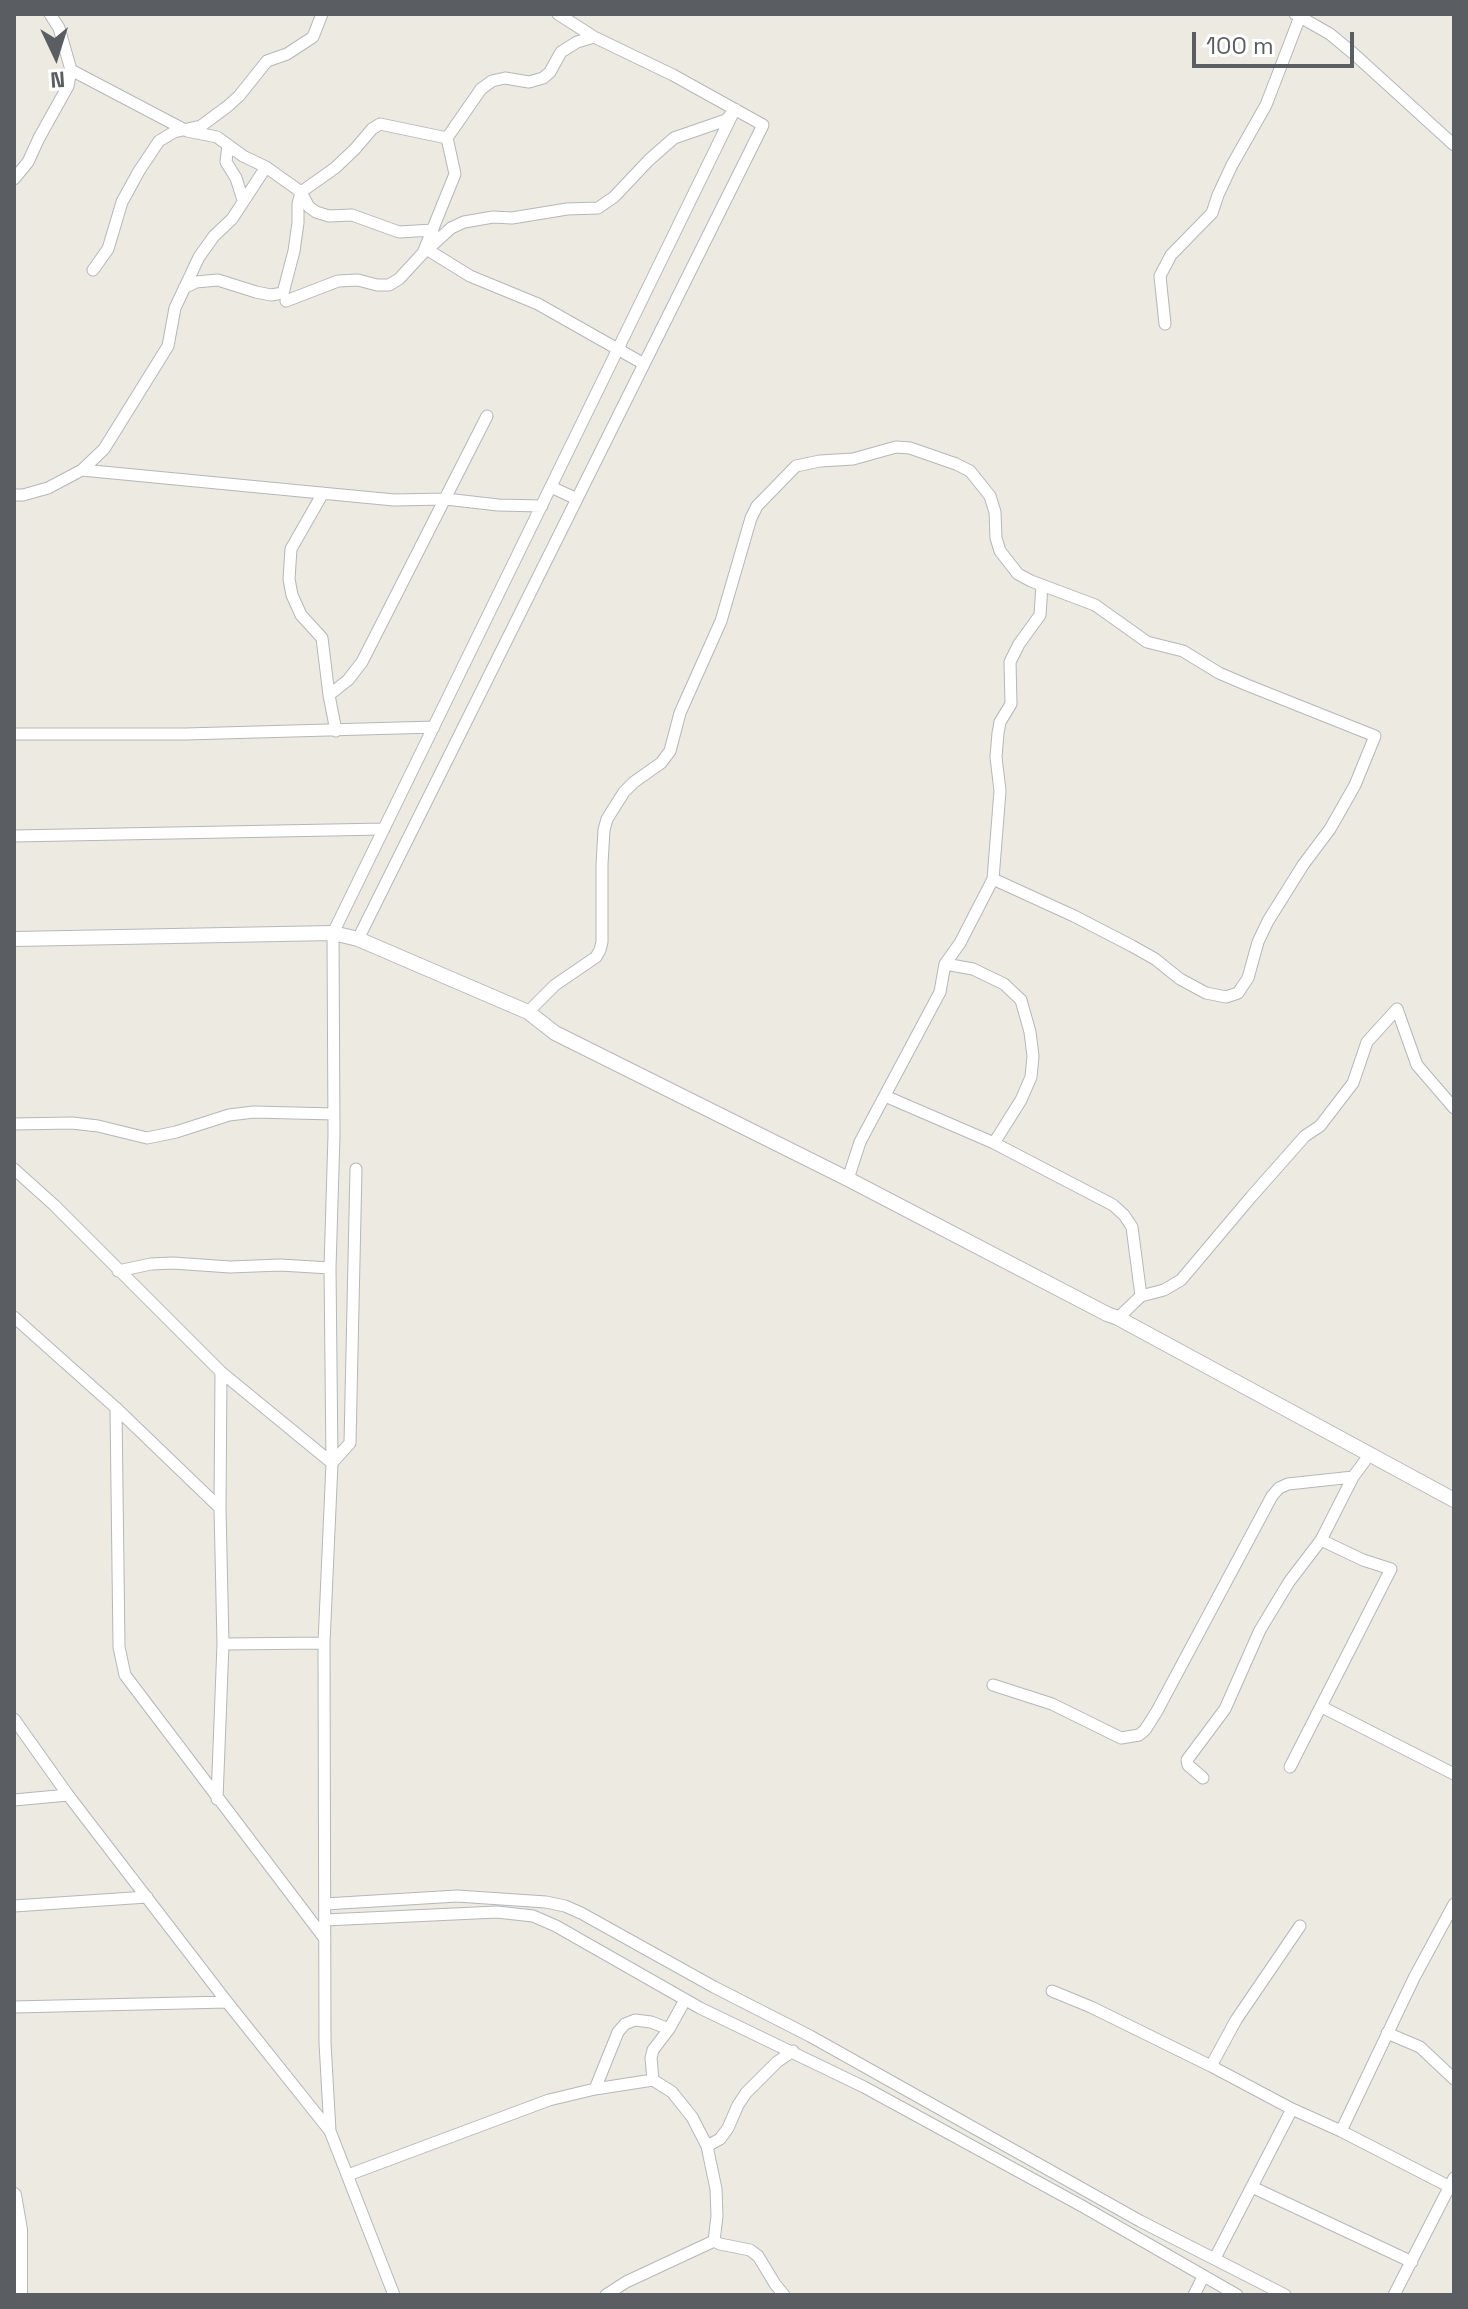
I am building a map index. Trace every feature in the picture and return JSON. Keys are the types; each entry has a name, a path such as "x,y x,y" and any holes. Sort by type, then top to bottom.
{"street":[{"path":"14,179 28,162 68,86 71,70 59,28 50,14"},
{"path":"93,270 108,249 117,212 159,141 174,132 201,126 239,96 267,61 287,54 313,37 322,14"},
{"path":"358,939 763,125 594,37 558,14"},
{"path":"1165,324 1160,276 1171,255 1212,213 1227,175 1266,105 1299,15 1330,34 1452,141"},
{"path":"426,251 455,174 447,138 481,89 492,81 505,78 529,82 543,78 561,52 577,42 594,37"},
{"path":"71,70 187,131 217,137 301,192 309,207 316,212 329,216 352,215 399,232 433,230"},
{"path":"68,86 79,81 95,82"},
{"path":"286,301 349,279 389,285 451,228 464,222 598,208 614,197 674,138 726,120 735,109"},
{"path":"330,2131 325,2043 324,1643 332,1463 333,933 735,109"},
{"path":"184,288 196,282 218,280 271,295 283,293 294,251 301,192 335,168 380,124 447,138"},
{"path":"228,145 226,162 234,174 243,200"},
{"path":"14,495 48,488 82,470 104,449 168,346 173,315 199,257 214,236 232,219 266,167"},
{"path":"234,174 257,180"},
{"path":"426,251 470,276 538,304 644,364"},
{"path":"329,695 348,680 362,662 487,416"},
{"path":"528,1012 555,985 596,957 600,950 602,864 607,819 624,792 661,763 670,751 680,713 721,621 751,518 757,506 796,466 853,459 896,447 910,448 956,464 970,471 990,496 1000,551 1018,574 1095,605 1147,642 1183,651 1219,673 1375,736 1355,785 1330,829 1268,921 1258,942 1248,978 1238,993 1226,997 1206,993 1132,946 993,879"},
{"path":"82,470 394,500 446,499 542,506"},
{"path":"551,487 577,499"},
{"path":"323,493 291,549 289,579 301,615 322,638 336,731"},
{"path":"848,1179 860,1142 940,992 945,964 960,943 993,879 1000,791 996,757 998,733 1000,722 1012,700 1010,662 1040,615 1042,585"},
{"path":"14,734 186,734 434,727"},
{"path":"14,836 384,829"},
{"path":"14,939 333,933 358,939 528,1012 555,1033 1118,1318 1454,1500"},
{"path":"945,964 973,969 1004,984 1021,1000 1030,1032 1033,1056 1031,1077 1021,1100 994,1143"},
{"path":"1118,1318 1141,1296 1164,1290 1181,1280 1305,1136 1317,1130 1353,1083 1367,1042 1397,1009 1417,1065 1454,1108"},
{"path":"885,1096 994,1143 1113,1205 1132,1227 1141,1296"},
{"path":"14,1124 72,1123 147,1138 229,1115 254,1112 334,1114"},
{"path":"14,1169 221,1372 332,1463"},
{"path":"332,1463 350,1443 356,1169"},
{"path":"118,1271 173,1263 330,1268"},
{"path":"14,1317 116,1408 220,1508"},
{"path":"217,1799 223,1644 221,1372"},
{"path":"116,1408 120,1659 125,1675 325,1939"},
{"path":"1203,1778 1188,1765 1187,1760 1225,1709 1260,1630 1289,1582 1321,1540 1353,1477 1370,1454"},
{"path":"993,1685 1052,1704 1121,1738 1139,1735 1157,1711 1272,1496 1288,1484 1353,1477"},
{"path":"1290,1767 1391,1569 1363,1560 1321,1540"},
{"path":"223,1644 324,1643"},
{"path":"1322,1707 1454,1774"},
{"path":"14,1719 68,1795 330,2131 394,2295"},
{"path":"14,1800 68,1795"},
{"path":"325,1904 457,1896 565,1906 810,2036 1140,2221 1285,2295"},
{"path":"14,1906 147,1897"},
{"path":"1341,2131 1387,2033 1454,1904"},
{"path":"325,1920 497,1912 533,1916 685,2000 793,2051 996,2158 1237,2295"},
{"path":"1211,2066 1236,2020 1300,1926"},
{"path":"1052,1991 1091,2007 1292,2109 1453,2185 1394,2295"},
{"path":"653,2080 653,2050 685,2000"},
{"path":"14,2007 227,2002"},
{"path":"595,2089 618,2032 625,2024 635,2020 669,2029"},
{"path":"1387,2033 1420,2047 1454,2079"},
{"path":"707,2146 720,2139 746,2093 777,2062 793,2051"},
{"path":"348,2175 549,2100 653,2080 672,2092 692,2117 707,2146 716,2189 714,2241"},
{"path":"1215,2258 1292,2109"},
{"path":"1252,2187 1412,2262"},
{"path":"14,2195 20,2230 20,2295"},
{"path":"606,2295 626,2282 714,2241"},
{"path":"714,2241 750,2250 758,2256 784,2295"},
{"path":"1194,2295 1203,2277"}]}
